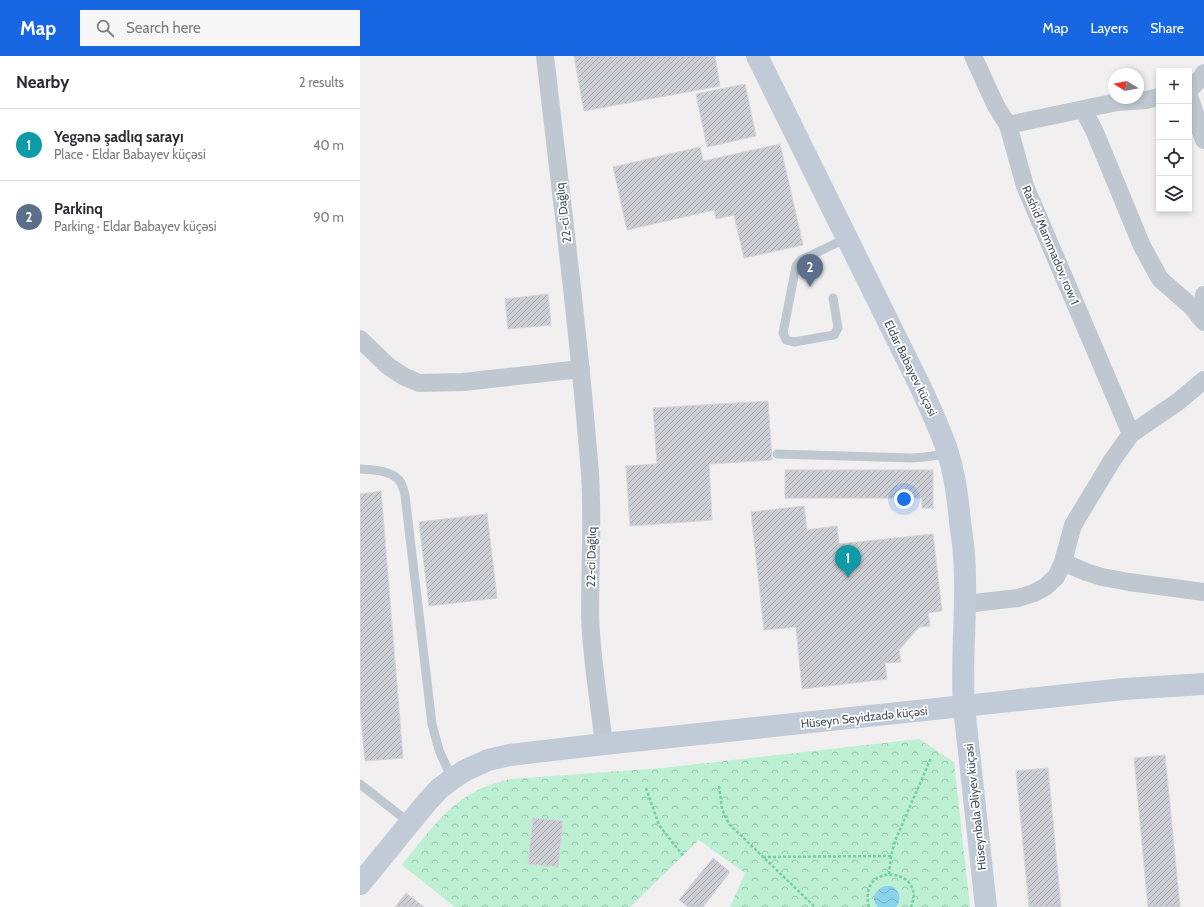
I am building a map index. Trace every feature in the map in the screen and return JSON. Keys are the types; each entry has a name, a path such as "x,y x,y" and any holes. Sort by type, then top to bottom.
{"street":[{"name":"22-ci Dağlıq","path":"545,56 581,369 592,516 590,614 592,650 604,744"},
{"name":"Eldar Babayev küçəsi","path":"757,56 921,388 938,426 948,454 958,500 965,573 962,682 964,707"},
{"name":"Rashid Mammadov, row 1","path":"973,56 996,106 1008,125 1025,186 1131,434"},
{"path":"1192,87 1204,73"},
{"path":"1008,125 1117,102 1156,98"},
{"path":"1192,104 1204,140"},
{"path":"1083,110 1094,130 1142,246 1160,279 1192,307 1202,319"},
{"path":"1202,319 1204,295"},
{"path":"360,339 388,366 403,376 419,383 463,382 581,369"},
{"path":"965,604 1018,598 1034,593 1045,587 1056,577 1063,562 1073,525 1112,459 1131,434 1179,401 1204,380"},
{"path":"1063,562 1102,577 1204,592"},
{"path":"1124,689 1204,670"},
{"path":"1124,689 1204,684"},
{"path":"1124,689 1204,692"},
{"name":"Hüseyn Seyidzadə küçəsi","path":"360,884 439,789 452,778 488,760 510,755 604,744 1124,689"},
{"name":"Hüseynbala Əliyev küçəsi","path":"964,707 986,907"}],"lane":[{"path":"833,298 838,328 834,335 794,342 786,340 784,333 796,266 801,260 847,238"},
{"path":"777,454 912,458 948,454"},
{"path":"360,469 383,471 392,475 400,482 405,495 432,724 439,750 452,778"},
{"path":"360,784 410,823"}],"path":[{"path":"889,874 891,856 895,841 931,758"},
{"path":"718,786 722,809 728,824 814,907"},
{"path":"646,788 659,825 684,857"},
{"path":"763,857 891,856"},
{"path":"869,907 867,899 873,882 880,876 889,874 898,875 906,880 911,887 914,896 911,907"}],"green space":[{"path":"919,739 954,762 970,907 730,907 745,873 699,840 630,907 455,907 402,865 420,842 450,809 461,800 487,786 511,779 662,768"}],"water":[{"path":"884,886 891,886 898,892 899,902 896,907 878,907 874,901 876,892"}],"building":[{"path":"574,56 715,56 720,86 584,111"},
{"path":"745,84 756,136 707,147 696,94"},
{"path":"780,144 803,245 744,258 734,215 716,219 714,210 627,230 613,167 700,147 703,161"},
{"path":"548,294 551,325 508,329 505,299"},
{"path":"768,401 772,460 709,464 712,520 630,526 626,466 657,464 653,408"},
{"path":"785,470 933,470 933,508 922,508 922,498 785,498"},
{"path":"381,491 403,758 365,761 360,708 360,494"},
{"path":"804,506 807,530 837,526 839,544 933,534 942,611 928,613 930,626 919,627 899,650 901,662 885,663 887,679 802,689 796,627 764,630 751,512"},
{"path":"487,514 497,598 429,606 419,522"},
{"path":"1165,755 1180,907 1148,907 1134,758"},
{"path":"1048,768 1061,907 1029,907 1016,771"},
{"path":"533,818 563,821 558,867 528,864"},
{"path":"713,858 730,872 703,907 688,907 679,900"},
{"path":"406,893 424,907 395,907"}],"place":[{"name":"Parkinq","path":"810,287"},
{"name":"Yegənə şadlıq sarayı","path":"848,578"}]}
